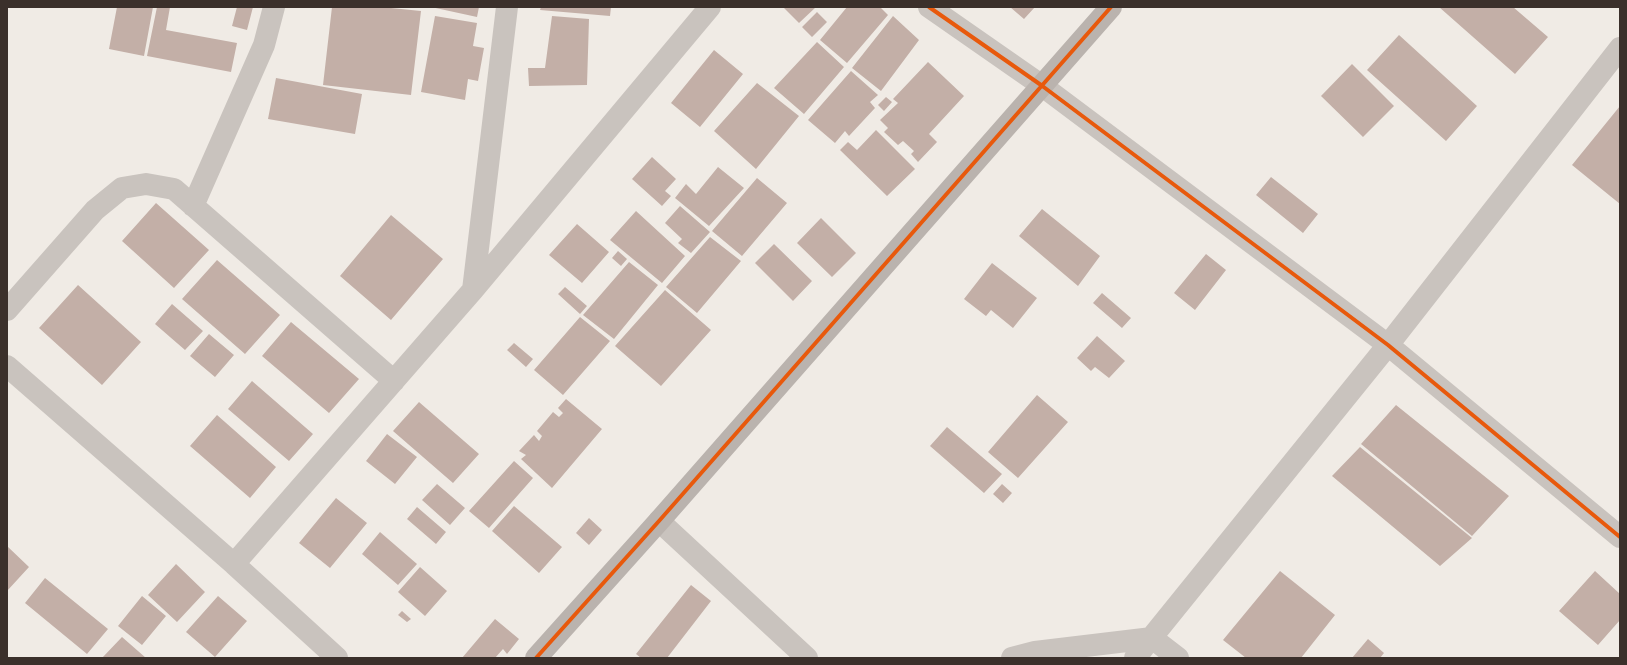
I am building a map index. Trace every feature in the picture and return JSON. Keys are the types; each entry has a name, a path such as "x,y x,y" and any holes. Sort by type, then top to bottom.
{"street":[{"path":"193,206 264,45 274,7"},
{"path":"473,290 507,7"},
{"path":"234,564 473,290 710,7"},
{"path":"928,7 1041,85 1388,345 1620,537"},
{"path":"536,658 659,521 1111,7"},
{"path":"1135,658 1388,345 1620,48"},
{"path":"7,310 95,210 122,188 146,184 174,189 394,381"},
{"path":"7,366 234,564 337,658"},
{"path":"659,521 808,658"},
{"path":"1012,658 1035,652 1152,638 1178,658"}],"building":[{"path":"117,7 153,7 144,56 109,49"},
{"path":"157,7 170,7 166,30 237,43 231,72 147,56"},
{"path":"237,7 253,7 247,30 232,26"},
{"path":"332,7 381,7 421,11 411,95 323,85"},
{"path":"431,7 479,7 477,17"},
{"path":"541,7 611,7 610,16 540,10"},
{"path":"783,7 816,7 799,23"},
{"path":"847,7 880,7 888,15 847,63 820,40"},
{"path":"1010,7 1035,7 1024,19"},
{"path":"1439,7 1513,7 1548,37 1515,74"},
{"path":"817,12 827,22 812,37 802,27"},
{"path":"435,16 477,23 473,46 484,48 478,81 468,79 465,100 421,92"},
{"path":"552,16 589,19 587,85 529,86 528,68 545,68"},
{"path":"893,16 919,40 881,91 852,68"},
{"path":"1399,35 1477,106 1446,141 1367,70"},
{"path":"817,42 844,67 804,114 774,88"},
{"path":"714,50 743,74 700,127 671,103"},
{"path":"928,62 964,96 929,134 937,142 918,162 911,154 914,151 903,141 898,145 884,132 888,128 880,120 898,103 893,99"},
{"path":"1352,64 1394,106 1363,137 1321,96"},
{"path":"851,71 878,95 870,102 875,108 849,136 845,131 835,143 808,120"},
{"path":"276,78 362,94 355,134 268,119"},
{"path":"757,83 799,116 756,169 714,131"},
{"path":"886,97 892,102 884,111 878,105"},
{"path":"1620,106 1620,204 1572,165"},
{"path":"876,130 915,169 887,196 840,150 848,142 857,150"},
{"path":"652,157 676,179 665,191 671,196 662,206 632,179"},
{"path":"718,167 744,188 709,226 675,198 686,184 696,194"},
{"path":"1271,177 1318,214 1303,233 1256,195"},
{"path":"757,178 787,203 742,256 712,231"},
{"path":"156,203 209,250 174,288 122,241"},
{"path":"680,206 710,232 691,253 678,243 682,239 665,223"},
{"path":"1042,209 1100,256 1078,286 1019,236"},
{"path":"636,211 685,256 662,283 610,240"},
{"path":"391,215 443,259 391,320 340,276"},
{"path":"821,218 856,253 832,277 797,243"},
{"path":"577,224 609,252 582,283 549,255"},
{"path":"710,237 741,261 697,313 666,287"},
{"path":"774,244 812,281 793,301 755,263"},
{"path":"618,251 627,259 621,266 612,258"},
{"path":"1206,254 1226,270 1195,310 1174,293"},
{"path":"217,260 280,315 245,354 182,299"},
{"path":"629,262 658,285 614,339 583,315"},
{"path":"992,263 1037,298 1013,328 991,310 986,316 964,299"},
{"path":"78,285 141,342 102,385 39,328"},
{"path":"565,287 587,306 580,314 558,294"},
{"path":"665,290 711,330 661,386 615,346"},
{"path":"1102,293 1131,318 1122,328 1093,303"},
{"path":"172,304 203,331 185,350 155,324"},
{"path":"580,317 610,341 563,395 534,370"},
{"path":"291,322 359,379 329,413 262,356"},
{"path":"209,334 234,355 215,377 190,356"},
{"path":"1097,336 1125,361 1109,378 1095,367 1091,371 1077,358"},
{"path":"514,343 533,359 526,367 507,350"},
{"path":"252,381 313,434 289,461 228,409"},
{"path":"1037,395 1068,422 1018,478 988,452"},
{"path":"566,399 602,429 552,488 521,459 526,455 519,451 534,435 539,441 542,436 537,431 553,412 559,417 563,413 558,408"},
{"path":"419,402 479,454 453,483 393,431"},
{"path":"1396,405 1509,496 1472,536 1361,444"},
{"path":"217,415 276,467 250,498 190,446"},
{"path":"947,427 1002,474 984,493 930,446"},
{"path":"387,434 417,457 395,484 366,461"},
{"path":"1360,447 1472,538 1440,566 1332,476"},
{"path":"514,461 533,478 489,528 469,511"},
{"path":"437,484 465,508 450,525 422,500"},
{"path":"1002,484 1012,493 1003,503 993,494"},
{"path":"336,498 367,523 330,568 299,543"},
{"path":"514,506 562,547 539,573 492,531"},
{"path":"417,507 446,532 436,544 407,519"},
{"path":"589,518 602,530 589,545 576,533"},
{"path":"380,532 417,564 398,585 362,554"},
{"path":"7,546 29,567 7,591"},
{"path":"176,564 205,592 177,622 148,595"},
{"path":"420,567 447,591 425,616 398,592"},
{"path":"1280,571 1335,615 1301,658 1246,658 1223,640"},
{"path":"1595,571 1620,594 1620,620 1598,645 1559,611"},
{"path":"45,578 108,629 87,654 25,603"},
{"path":"691,585 711,601 667,658 641,658 636,654"},
{"path":"142,596 166,616 142,645 118,626"},
{"path":"218,596 247,621 215,657 186,632"},
{"path":"402,611 411,619 407,622 398,615"},
{"path":"495,619 519,639 507,654 503,649 495,658 462,658"},
{"path":"122,637 146,658 102,658"},
{"path":"1368,639 1384,653 1380,658 1352,658"}],"cycle path":[{"path":"929,7 1041,85 1388,345 1620,537"},
{"path":"536,658 659,521 1111,7"}]}
